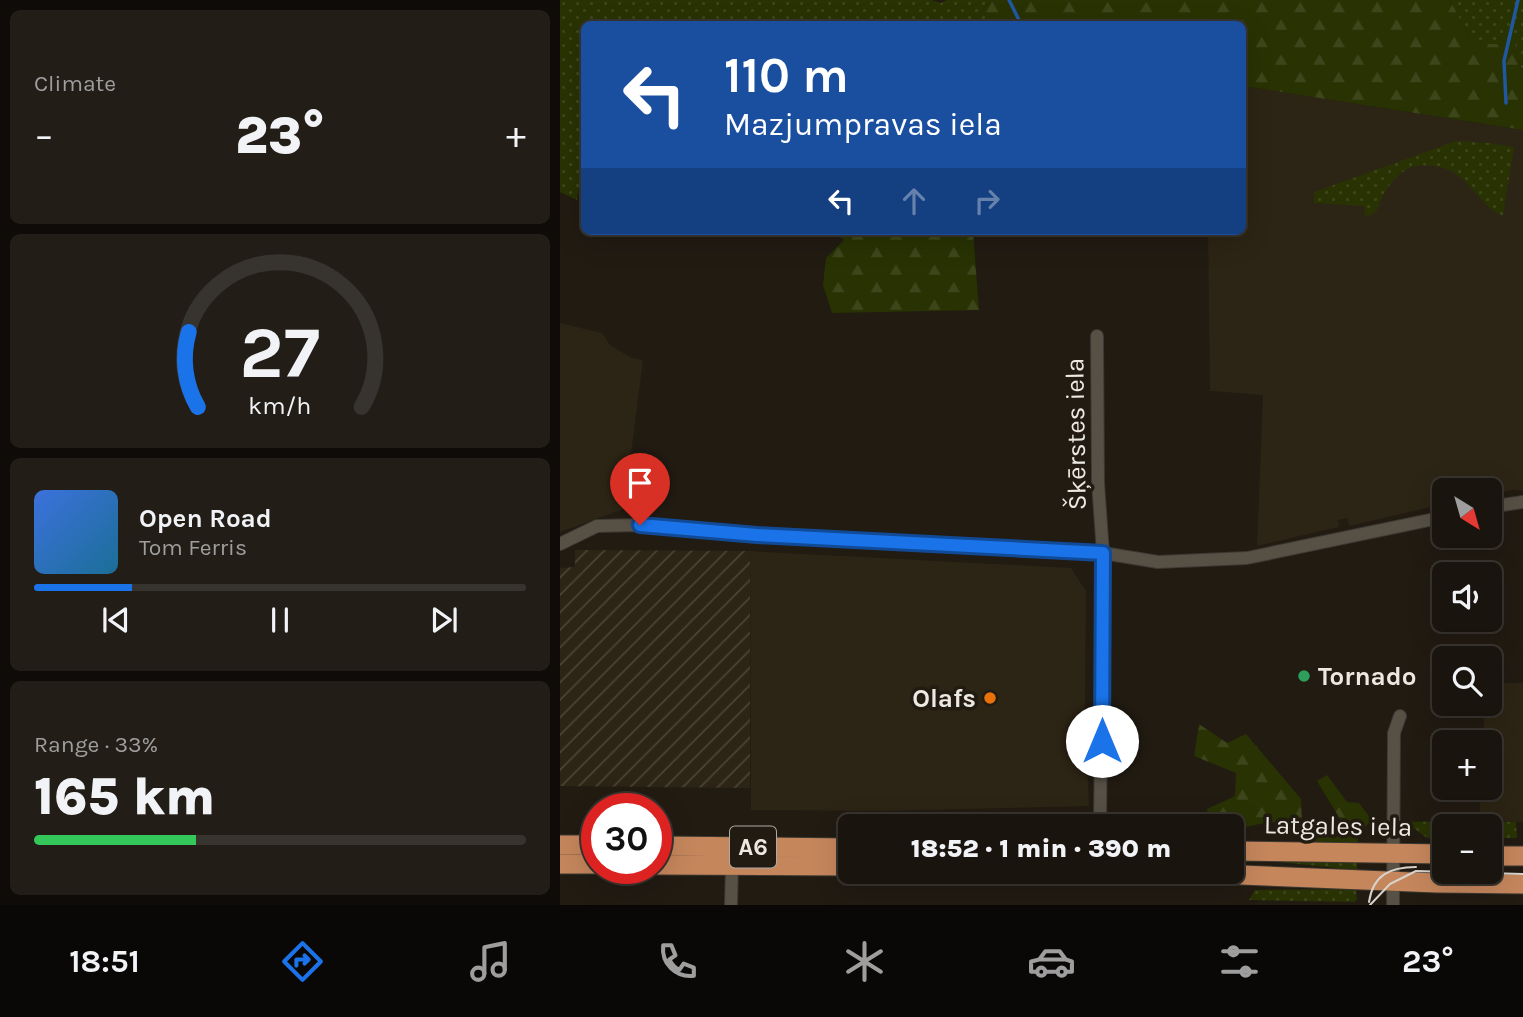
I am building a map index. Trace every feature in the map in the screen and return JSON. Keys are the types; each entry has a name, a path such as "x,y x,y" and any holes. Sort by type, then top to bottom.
{"highway":[{"path":"560,845 581,845"},
{"name":"A6","path":"672,846 838,848"},
{"name":"Latgales iela","path":"1244,851 1432,854"},
{"path":"1502,856 1523,856"},
{"path":"560,864 581,864"},
{"name":"A6","path":"672,865 838,866"},
{"name":"Latgales iela","path":"1244,875 1523,884"}],"street":[{"name":"Šķērstes iela","path":"1097,335 1099,496 1103,553 1100,814"},
{"path":"1502,505 1523,502"},
{"path":"560,544 597,526 640,525 757,535 1103,553 1158,562 1247,558 1432,519"},
{"path":"1393,905 1394,733 1400,716"},
{"path":"731,905 732,865"}],"shaded area":[{"path":"1246,86 1523,130 1523,491 1502,492 1502,478 1432,478 1432,507 1349,526 1347,518 1338,520 1339,527 1257,546 1263,395 1210,391 1208,235 1246,235"},
{"path":"560,323 602,333 610,345 632,358 643,360 624,509 560,532"},
{"path":"575,550 750,551 750,788 560,786 560,568 575,567"},
{"path":"750,551 1071,568 1086,591 1085,714 1089,806 884,811 751,810"},
{"path":"1502,683 1523,683 1523,822 1502,822 1502,814 1479,814 1480,800 1502,800 1502,730 1484,730 1484,716 1502,716"}],"green space":[{"path":"560,0 931,0 941,3 947,0 990,0 983,9 986,21 581,21 581,174 577,200 560,192"},
{"path":"990,0 1450,0 1473,44 1515,44 1523,80 1523,130 1246,86 1246,21 986,21 983,9"},
{"path":"1450,0 1523,0 1523,80 1515,44 1473,44"},
{"path":"1456,141 1514,147 1503,216 1485,204 1456,174 1431,166 1413,167 1399,175 1386,189 1376,211 1370,215 1365,216 1364,206 1314,203 1314,192"},
{"path":"837,235 973,235 979,310 832,313 823,285 826,258 844,240"},
{"path":"1199,724 1227,743 1246,734 1301,799 1302,824 1269,822 1244,827 1244,814 1208,814 1207,809 1235,796 1236,773 1194,756"},
{"path":"1327,775 1347,802 1359,803 1372,820 1364,828 1346,829 1317,781"},
{"path":"1432,821 1432,838 1427,838 1415,829 1406,828 1404,822"},
{"path":"1502,822 1516,822 1517,838 1502,838"},
{"path":"1353,836 1358,839 1357,846 1300,842 1300,837"},
{"path":"1357,858 1357,870 1268,861 1244,862 1244,860"},
{"path":"1356,889 1355,902 1249,900 1255,890"}],"waterway":[{"path":"1009,0 1020,21"},
{"path":"1506,103 1504,61 1518,0"}],"tram line":[{"path":"1369,902 1374,885 1384,874 1416,867"},
{"path":"1370,905 1390,884 1416,871 1523,874"}],"place":[{"name":"Tornado","path":"1304,676"},
{"name":"Olafs","path":"990,698"}],"route":[{"path":"640,525 757,535 1103,553 1102,741"}]}
